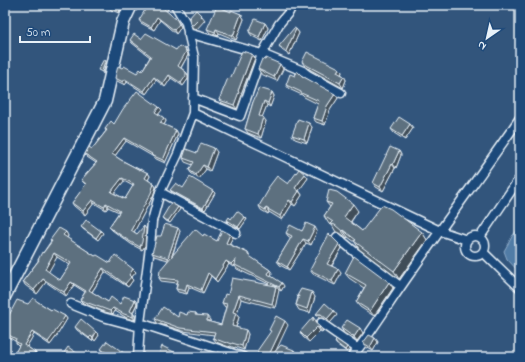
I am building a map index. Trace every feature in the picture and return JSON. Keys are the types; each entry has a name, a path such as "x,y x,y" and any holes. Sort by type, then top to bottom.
{"main road":[{"path":"5,296 105,101 123,22 131,5"}],"street":[{"path":"138,357 140,325 152,221 160,192 178,154 193,113 194,57 186,23 175,5"},
{"path":"193,98 240,116 262,54 292,5"},
{"path":"188,33 262,54 303,71 308,76 341,94"},
{"path":"193,113 440,231 467,240"},
{"path":"352,357 400,286 520,118"},
{"path":"480,237 516,182 520,180"},
{"path":"160,192 236,233"},
{"path":"473,236 480,237 484,242 483,252 477,256 470,255 465,246 467,240 473,236"},
{"path":"337,237 356,254 400,286"},
{"path":"483,252 520,288"},
{"path":"71,304 103,317 140,325 243,357"},
{"path":"321,323 358,350"}],"water":[{"path":"520,227 520,273 507,259 504,251 513,235"}],"building":[{"path":"117,5 116,9 108,6"},
{"path":"148,5 165,5 163,8 177,20 179,24 174,30 157,17 151,27 139,20"},
{"path":"217,6 231,12 231,10 241,14 233,36 216,29 215,32 207,29"},
{"path":"196,10 202,16 193,25 190,24 189,18"},
{"path":"255,19 265,23 259,37 249,32"},
{"path":"294,28 296,29 286,51 279,46"},
{"path":"146,33 176,50 179,46 185,49 186,52 178,66 186,72 186,76 181,83 169,75 163,84 154,77 144,91 125,79 123,82 115,78 118,66 122,68 124,66 137,73 140,69 142,71 151,56 130,40 134,34 141,39"},
{"path":"242,51 252,54 234,105 219,100 228,78 229,79 231,77"},
{"path":"307,52 339,68 337,72 344,76 340,83 302,62"},
{"path":"266,58 280,64 274,77 258,69 262,59 265,60"},
{"path":"104,59 105,60 102,72 98,70"},
{"path":"297,71 302,76 335,94 327,106 322,121 313,118 319,101 286,85 290,74 295,76"},
{"path":"259,88 272,92 268,103 264,101 259,116 263,117 258,134 245,129"},
{"path":"137,91 159,107 155,112 164,118 160,123 176,130 163,160 151,155 152,154 124,138 112,154 148,173 145,178 154,184 151,193 131,230 137,234 144,226 140,247 109,227 120,211 106,203 104,207 92,200 83,211 72,203 86,184 81,180 97,162 85,154 89,147 92,149 107,130 105,129 111,121 114,124","holes":["122,178 134,184 125,199 111,192"]},
{"path":"399,117 410,124 402,136 391,129"},
{"path":"298,119 309,123 304,139 292,135"},
{"path":"201,143 214,148 207,167 203,165 196,175 189,170 194,162 183,158 186,149 197,153"},
{"path":"390,147 399,151 380,187 373,183"},
{"path":"299,169 305,174 295,188 299,191 292,202 289,200 280,216 266,208 265,210 259,206 269,189 268,188 277,176 288,184"},
{"path":"190,177 213,191 203,208 170,190 176,183 183,188"},
{"path":"329,190 337,192 353,204 344,217 362,231 382,205 391,209 422,232 394,271 354,241 356,240 343,230 342,231 335,225 331,224 333,222 324,216 332,204 326,202"},
{"path":"171,203 178,207 168,221 162,218"},
{"path":"237,211 245,217 238,227 227,220 229,217 231,219"},
{"path":"86,220 101,231 96,238 81,227"},
{"path":"306,223 315,227 308,241 303,239 287,267 277,261 292,236 286,233 290,225 302,231"},
{"path":"165,224 178,228 168,258 152,253 157,236 161,236"},
{"path":"59,228 66,232 63,235 95,256 97,255 110,263 115,255 133,269 129,275 131,277 125,284 103,268 89,290 108,302 111,297 120,304 124,296 135,300 130,311 133,313 133,317 113,308 110,311 80,300 86,291 71,282 64,292 43,279 34,290 23,281 39,260 42,252 43,253 52,241 50,240","holes":["54,253 71,263 60,280 45,269"]},
{"path":"195,229 203,236 204,234 217,241 222,230 230,234 226,243 248,253 248,255 270,270 268,274 282,283 279,287 235,265 236,259 231,264 226,261 215,279 208,273 201,290 187,284 185,291 176,289 178,280 159,278 160,270"},
{"path":"329,234 339,244 327,264 338,269 332,281 310,270"},
{"path":"354,256 389,282 370,311 356,302 366,285 345,273"},
{"path":"232,278 276,286 272,304 239,295 233,312 236,313 232,326 246,330 242,346 226,343 213,338 215,332 180,328 155,319 163,307 178,317 179,312 187,315 188,312 196,313 195,315 207,316 207,321 221,325 227,304 222,303 225,294 228,295"},
{"path":"301,289 312,292 307,309 296,305 299,296 297,296"},
{"path":"33,298 51,310 52,309 65,316 48,342 32,332 24,345 35,352 32,357 14,357 13,356 20,344 15,341 16,339 5,333 5,323 17,300 28,304"},
{"path":"325,303 334,311 327,319 321,314 316,314"},
{"path":"276,316 285,321 268,357 263,357 257,354 257,351 271,331 269,330"},
{"path":"313,317 313,321 320,327 317,327 306,338 300,332"},
{"path":"81,319 96,332 93,338 91,336 89,338 75,327"},
{"path":"347,320 360,328 354,337 341,328"},
{"path":"369,335 375,338 370,347 363,343"},
{"path":"337,340 347,347 345,350 335,342"},
{"path":"107,341 124,353 121,357 112,357 101,349"},
{"path":"281,345 294,350 291,357 270,357"},
{"path":"162,346 184,357 165,357 159,354"},
{"path":"68,347 78,354 76,356 78,357 61,357"},
{"path":"218,352 229,355 228,357 217,357"}]}
